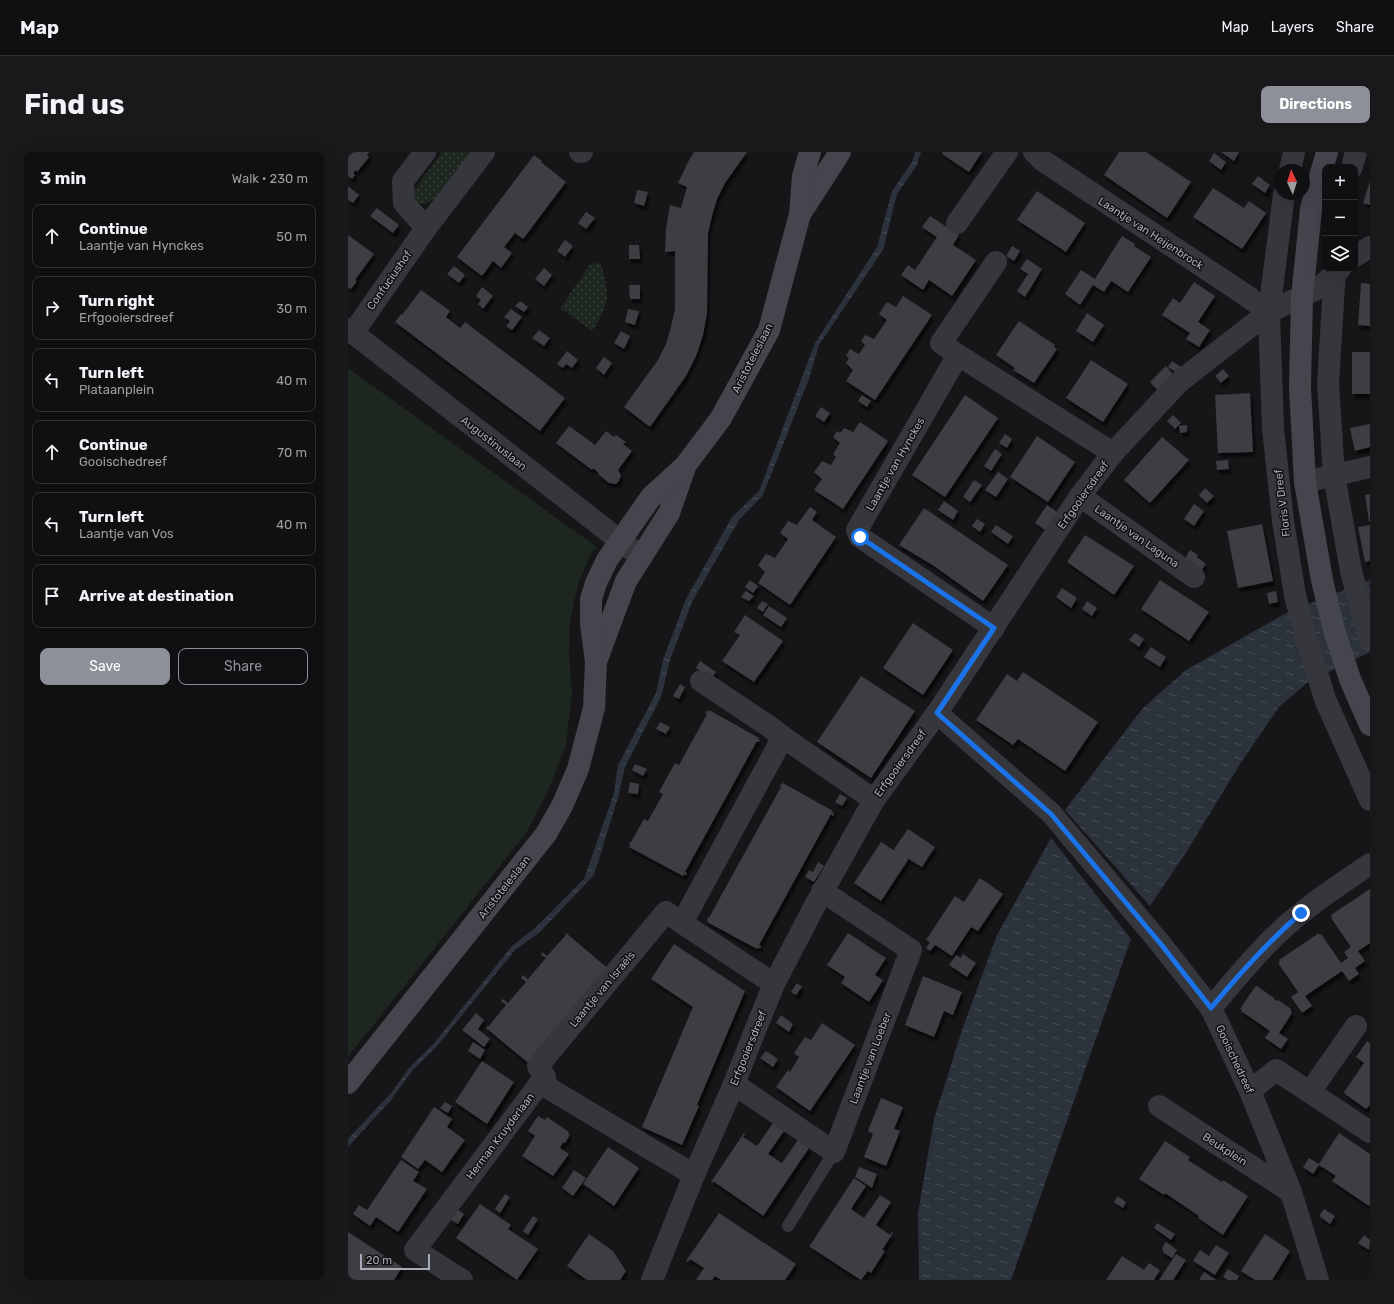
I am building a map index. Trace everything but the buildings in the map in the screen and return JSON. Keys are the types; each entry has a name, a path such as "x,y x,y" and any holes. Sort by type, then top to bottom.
{"street":[{"path":"425,152 404,180 404,203 426,228"},
{"name":"Confuciushof","path":"350,331 484,152"},
{"name":"Aristoteleslaan","path":"348,1083 546,834 562,806 578,769 594,708 596,662 591,624 591,599 596,582 607,560 651,498 685,466 721,418 769,330 800,214 803,176 810,152"},
{"name":"Aristoteleslaan","path":"800,214 840,152"},
{"path":"957,223 1007,152"},
{"name":"Laantje van Heijenbrock","path":"1034,152 1042,160 1269,312"},
{"path":"1291,164 1294,152"},
{"path":"1327,152 1311,209 1302,296 1300,387 1305,482 1322,580 1334,630 1350,679 1370,725"},
{"path":"1353,164 1356,152"},
{"name":"Floris V Dreef","path":"1283,200 1269,312 1273,429 1283,521 1296,596 1305,634 1325,699 1370,800"},
{"path":"1358,254 1370,247"},
{"path":"996,262 941,343 1113,453"},
{"name":"Erfgooiersdreef","path":"652,1280 774,984 822,891 874,800 937,713 1080,496 1113,453 1179,382 1269,312 1319,288 1336,272"},
{"path":"1337,272 1328,382 1334,475 1351,571 1370,641"},
{"name":"Augustinuslaan","path":"350,331 640,557"},
{"name":"Laantje van Hynckes","path":"958,355 857,530 860,537 994,628"},
{"name":"Aristoteleslaan","path":"596,662 626,581 669,513 685,466"},
{"path":"1305,482 1370,466"},
{"name":"Laantje van Laguna","path":"1080,496 1194,576"},
{"path":"701,681 770,727 874,800"},
{"name":"Gooischedreef","path":"937,713 1051,814 1160,943 1211,1008 1250,1092 1291,1192 1318,1280"},
{"path":"682,923 783,737"},
{"path":"1211,1008 1276,934 1327,892 1370,864"},
{"name":"Laantje van Loeber","path":"822,891 911,950 834,1152"},
{"name":"Laantje van Israëls","path":"540,1083 545,1077 538,1066 666,912 774,984"},
{"path":"1310,1092 1356,1026"},
{"path":"1250,1092 1276,1070 1370,1132"},
{"name":"Herman Kruyderlaan","path":"462,1280 415,1250 540,1083 694,1175"},
{"path":"734,1084 834,1152"},
{"name":"Beukplein","path":"1159,1106 1291,1192"}],"lane":[{"path":"788,1226 834,1152"}],"shaded area":[{"path":"442,152 472,152 434,199 425,204 419,203 414,198 415,189"},
{"path":"596,263 601,264 606,284 607,299 602,313 592,331 560,308 590,265"},
{"path":"348,368 597,547 591,554 579,581 570,620 569,654 572,693 566,745 548,791 527,832 348,1057"}],"water":[{"path":"915,152 921,152 917,165 897,194 883,250 819,345 809,379 763,495 739,520 692,602 670,660 661,697 625,767 619,794 594,875 539,933 515,950 437,1046 413,1070 390,1101 348,1147 348,1139 392,1092 409,1068 435,1042 512,946 535,928 584,879 614,793 618,765 656,693 663,660 686,599 732,517 759,491 815,343 877,247 892,191 912,162"},
{"path":"1370,580 1370,652 1308,682 1279,707 1240,764 1187,851 1150,906 1065,810 1143,708 1186,670 1288,612"},
{"path":"1051,838 1131,939 1011,1280 919,1280 918,1213 934,1119 962,1030 997,935"}],"route":[{"path":"860,537 994,628 937,713 1051,814 1160,943 1211,1008 1276,934 1301,913"}]}
